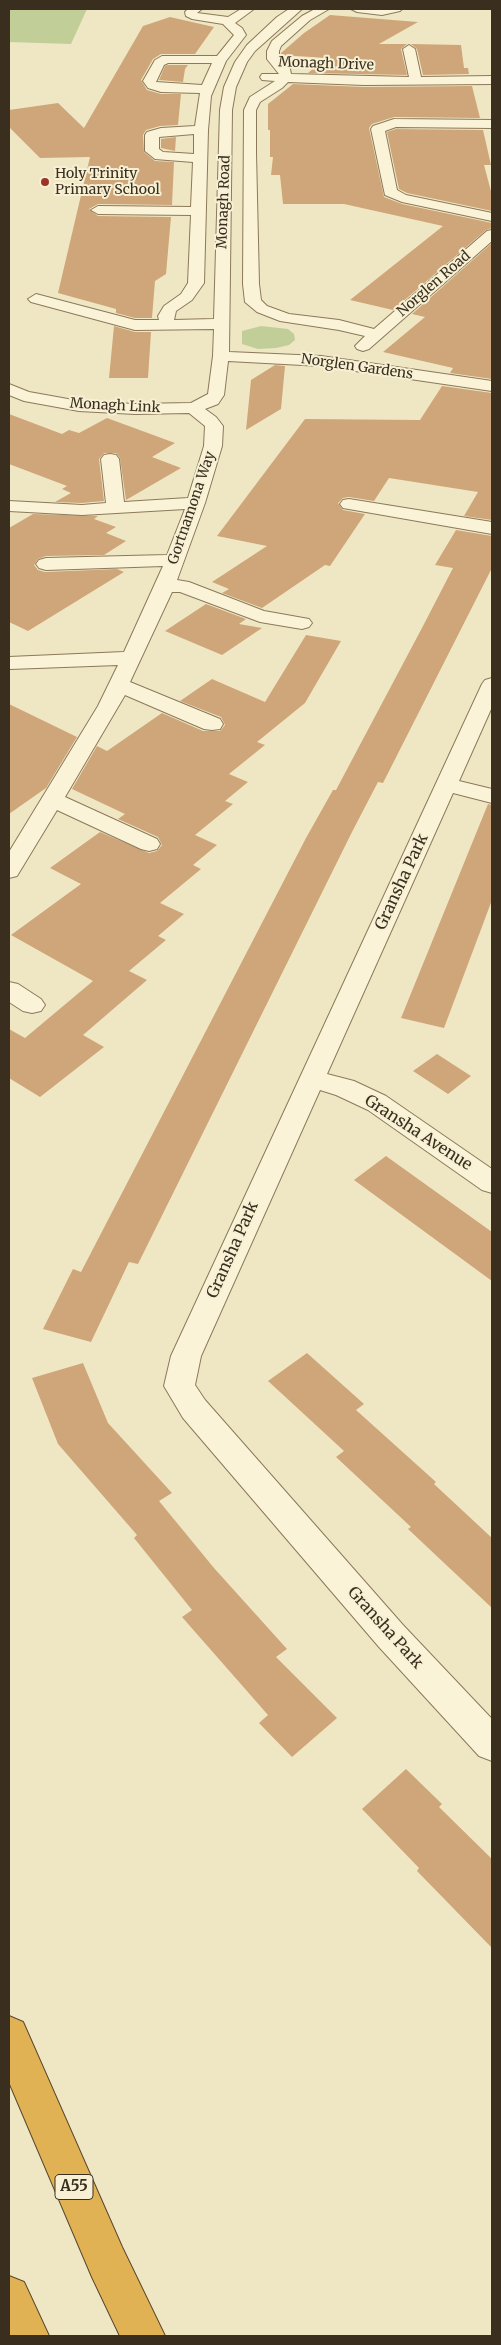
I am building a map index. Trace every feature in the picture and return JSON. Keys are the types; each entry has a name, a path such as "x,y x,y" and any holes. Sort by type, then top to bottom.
{"highway":[{"name":"A55","path":"9,2036 107,2262 143,2336"},
{"path":"9,2297 27,2336"}],"street":[{"path":"196,9 191,12 192,16 245,14 281,19"},
{"name":"Monagh Road","path":"193,408 212,400 216,395 221,356 231,320 226,110 246,76 250,48 281,19 296,9"},
{"path":"284,78 286,72 273,59 273,51 287,34 306,18 323,9"},
{"path":"357,9 382,12 396,9"},
{"name":"Monagh Road","path":"167,325 166,316 169,309 187,297 196,283 200,158 207,89 220,60 240,35 238,30 229,24 245,14"},
{"path":"409,49 416,81"},
{"path":"207,89 161,88 152,85 149,81 159,63 166,59 220,60"},
{"name":"Monagh Drive","path":"246,76 416,81 492,81"},
{"name":"Monagh Road","path":"284,78 278,85 254,100 250,110 249,153 251,284 253,302 262,309 286,318"},
{"path":"492,124 394,123 378,128 390,192 402,198 492,217"},
{"name":"Monagh Road","path":"200,158 160,156 152,151 152,135 161,132 202,130"},
{"name":"Monagh Road","path":"98,210 198,211"},
{"name":"Norglen Road","path":"349,365 360,349 376,334 492,234"},
{"path":"36,299 118,322 136,325 286,318 339,325 376,334"},
{"path":"297,358 313,340 306,322"},
{"name":"Norglen Gardens","path":"221,356 297,358 492,386"},
{"name":"Monagh Link","path":"9,389 24,396 79,406 135,409 193,408"},
{"name":"Gortnamona Way","path":"9,871 109,706 165,586 196,504 214,438 214,426 210,420 193,408"},
{"path":"110,459 116,508"},
{"path":"9,506 82,510 196,504"},
{"path":"348,504 492,528"},
{"path":"46,564 174,560"},
{"name":"Gortnamona Way","path":"165,586 182,586 260,616 302,623"},
{"path":"10,663 130,658"},
{"name":"Gransha Park","path":"492,684 186,1356 179,1386 200,1416 390,1636 492,1744"},
{"path":"119,685 212,724"},
{"path":"446,785 492,796"},
{"path":"53,800 149,844"},
{"path":"9,990 32,1005"},
{"name":"Gransha Avenue","path":"312,1079 345,1088 377,1103 492,1183"}],"green space":[{"path":"9,9 87,9 71,44 9,42"},
{"path":"261,326 288,329 294,334 295,340 289,345 276,348 258,349 242,344 242,331"}],"building":[{"path":"330,15 418,22 379,44 407,44 401,49 407,75 308,73 326,58 281,55 304,33"},
{"path":"170,17 214,27 195,54 161,54 153,59 141,80 147,90 161,94 181,94 178,125 160,126 146,130 143,135 144,152 155,161 174,162 172,205 98,204 89,209 98,216 171,217 166,274 155,281 152,318 135,318 116,313 116,309 58,293 90,157 40,158 9,127 9,110 58,103 84,128 143,26"},
{"path":"411,44 461,45 464,68 468,68 469,74 423,75 417,49"},
{"path":"188,65 185,69 183,82 159,80 165,66"},
{"path":"293,84 364,87 472,86 480,118 394,117 372,124 369,128 384,197 402,204 492,223 492,228 486,230 393,310 350,300 443,226 344,204 283,204 280,175 271,175 273,157 270,157 268,104"},
{"path":"396,129 483,130 491,165 484,165 492,195 492,211 407,193 399,189 387,132"},
{"path":"176,137 175,151 161,148 161,139"},
{"path":"492,243 492,379 450,373 453,368 383,352 425,317 412,314"},
{"path":"114,326 135,332 151,332 148,378 109,378"},
{"path":"275,365 285,366 281,409 246,430 251,380"},
{"path":"442,386 492,393 492,520 464,516 478,492 389,478 374,501 349,497 343,498 338,503 343,510 365,514 330,566 325,565 262,608 222,593 229,589 212,582 267,546 217,536 305,419 420,420"},
{"path":"9,414 62,434 69,430 79,433 107,418 175,443 152,457 181,468 126,500 120,458 116,453 104,453 99,459 104,501 82,503 55,502 71,493 62,489 67,486 9,464"},
{"path":"33,514 98,516 94,519 116,527 106,533 126,541 104,555 46,556 38,559 34,565 38,570 45,572 117,569 124,572 28,631 9,622 9,528"},
{"path":"456,530 492,536 492,568 383,783 378,782 352,832 138,1264 129,1262 91,1342 43,1329 73,1269 81,1272 306,838 333,790 336,790 453,568 435,565"},
{"path":"206,604 246,619 239,624 262,628 222,655 165,631"},
{"path":"306,635 341,641 305,703 257,742 265,745 229,774 248,782 225,801 233,804 195,835 217,845 193,865 201,869 160,903 184,914 158,936 166,940 129,971 147,980 83,1035 104,1047 40,1097 9,1078 9,1029 25,1038 93,981 11,935 81,884 50,868 100,832 149,853 157,851 162,845 158,837 118,819 125,814 72,789 97,746 107,751 162,713 203,731 220,731 225,725 221,717 180,701 212,679 265,702"},
{"path":"9,704 77,737 46,788 9,814"},
{"path":"488,804 492,805 492,900 444,1028 401,1018"},
{"path":"437,1054 471,1076 448,1094 413,1071"},
{"path":"386,1156 492,1232 492,1281 354,1180"},
{"path":"307,1353 364,1404 356,1410 436,1482 434,1484 492,1538 492,1608 408,1529 411,1527 336,1457 344,1451 268,1381"},
{"path":"83,1363 108,1423 172,1493 159,1501 214,1568 287,1649 276,1657 337,1718 292,1757 259,1723 268,1715 182,1617 192,1610 134,1538 137,1535 58,1444 32,1378"},
{"path":"406,1769 442,1804 439,1807 492,1859 492,1948 417,1871 419,1868 362,1809"}],"place":[{"name":"Holy Trinity Primary School","path":"45,182"}]}
